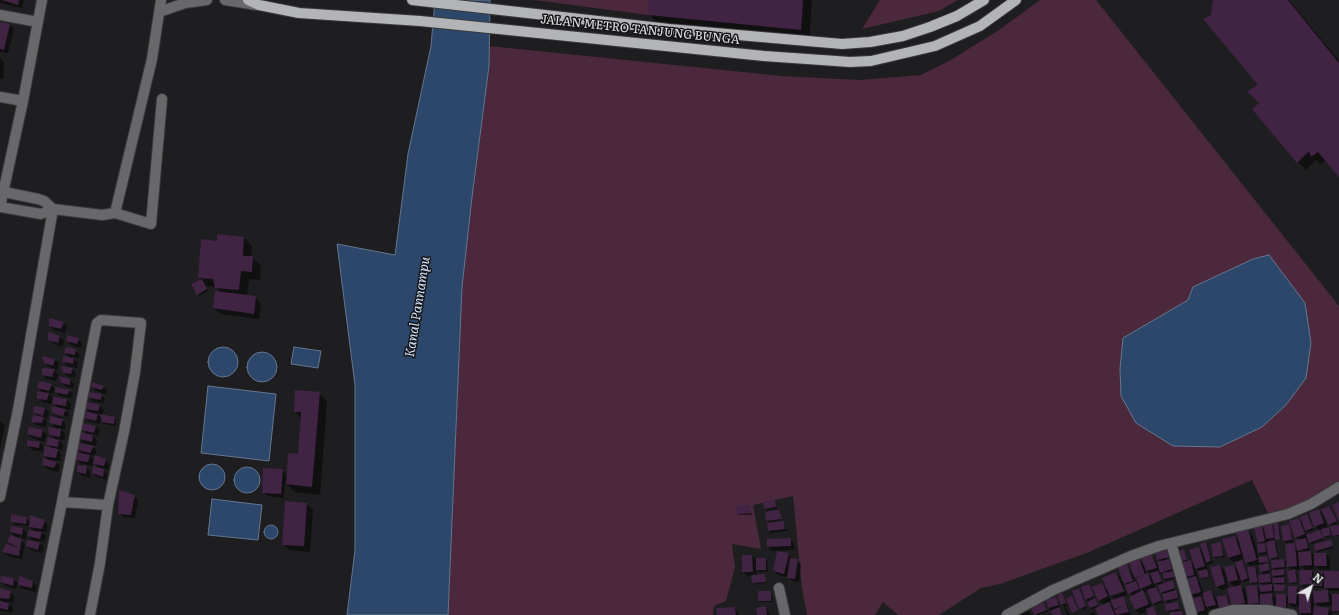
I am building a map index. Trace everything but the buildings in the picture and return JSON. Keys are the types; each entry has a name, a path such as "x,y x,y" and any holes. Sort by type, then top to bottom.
{"main road":[{"name":"JALAN METRO TANJUNG BUNGA","path":"248,0 259,5 299,13 495,28 764,56 850,62 871,61 935,46 980,26 1016,0"},
{"name":"JALAN METRO TANJUNG BUNGA","path":"417,0 669,29 842,44 870,42 902,36 956,16 984,0"}],"street":[{"path":"42,0 24,102 2,192 0,207 41,214 53,209 102,215 115,213 151,224 162,100"},
{"path":"115,213 152,60 161,0"},
{"path":"159,12 185,3 207,0"},
{"path":"226,0 259,5"},
{"path":"0,15 38,22"},
{"path":"0,97 24,102"},
{"path":"2,192 44,201 53,209"},
{"path":"0,497 18,410 53,209"},
{"path":"39,615 97,323 104,320 141,323 135,372 108,505 100,563 90,615"},
{"path":"1007,615 1053,590 1131,556 1171,543 1288,514 1311,504 1339,487"},
{"path":"62,502 108,505"},
{"path":"1171,543 1192,615"},
{"path":"779,588 785,615"},
{"path":"1214,615 1267,610 1292,615"}],"shaded area":[{"path":"534,0 648,0 648,15"},
{"path":"880,0 958,0 939,11 862,29"},
{"path":"1040,0 1096,0 1339,306 1339,482 1292,508 1268,513 1252,480 1089,552 1000,584 981,588 939,615 898,615 883,602 875,615 807,615 802,588 793,496 753,505 761,549 732,544 735,567 726,601 714,606 713,615 448,615 462,287 489,66 489,46 782,76 860,80 921,75 949,61 999,30"}],"water":[{"name":"Kanal Pannampu","path":"435,0 490,0 489,66 462,287 448,615 347,615 355,550 355,385 337,244 395,255 408,154 431,46"},
{"path":"1269,255 1305,303 1311,343 1306,378 1286,405 1262,427 1220,447 1173,446 1136,423 1121,396 1120,369 1123,338 1188,300 1193,287 1253,259"},
{"path":"223,347 234,351 238,362 234,373 223,377 212,373 208,362 212,351"},
{"path":"294,347 321,351 318,368 291,364"},
{"path":"262,352 273,356 277,367 273,378 262,382 251,378 247,367 251,356"},
{"path":"208,386 276,394 269,461 201,453"},
{"path":"212,464 221,468 225,477 221,486 212,490 203,486 199,477 203,468"},
{"path":"247,467 256,471 260,480 256,489 247,493 238,489 234,480 238,471"},
{"path":"212,499 262,505 258,540 208,535"},
{"path":"268,525 274,525 278,529 278,535 274,539 268,539 264,535 264,529"}]}
